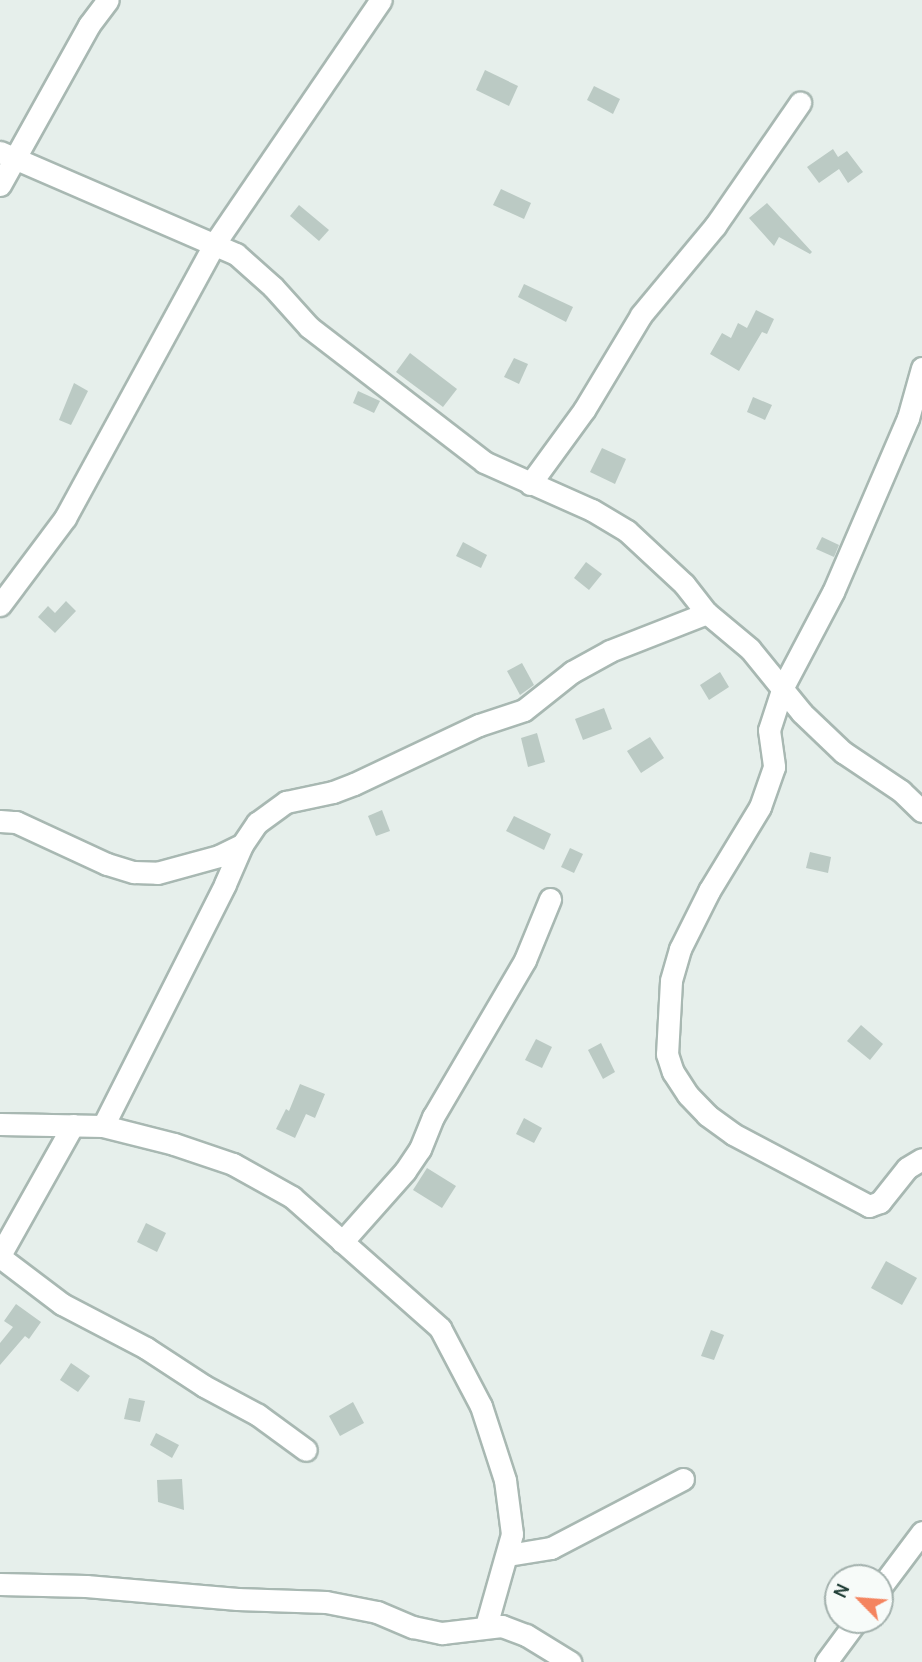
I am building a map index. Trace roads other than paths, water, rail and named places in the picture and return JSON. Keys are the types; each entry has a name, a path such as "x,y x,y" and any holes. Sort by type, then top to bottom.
{"street":[{"path":"0,185 7,155 89,24 108,0"},
{"path":"0,605 65,518 215,243 381,0"},
{"path":"530,484 584,410 641,315 715,226 800,103"},
{"path":"7,155 236,254 320,336 484,462 592,510 627,531 684,584 707,613 750,649 802,713 843,752 901,791 922,811"},
{"path":"922,368 908,418 833,592 783,687 769,730 774,767 769,785 750,829 709,891 680,949 670,992 667,1054 673,1072 688,1095 707,1115 733,1134 869,1206 880,1202 907,1168 922,1159"},
{"path":"103,1126 242,845 257,823 286,802 333,792 354,784 479,725 524,710 572,672 610,651 707,613"},
{"path":"0,801 8,821 107,864 134,872 157,873 219,856 242,845"},
{"path":"342,1242 405,1171 420,1149 433,1117 525,960 550,899"},
{"path":"0,1124 103,1126 174,1144 233,1164 292,1197 440,1328 454,1350 481,1406 505,1480 512,1534 485,1626"},
{"path":"73,1125 0,1256 62,1304 146,1348 204,1386 258,1415 306,1450"},
{"path":"508,1555 551,1548 683,1479"},
{"path":"894,1569 922,1532"},
{"path":"0,1584 100,1587 237,1600 326,1602 352,1606 413,1627 442,1633 502,1626 526,1635 570,1662"},
{"path":"827,1662 847,1634"}]}
